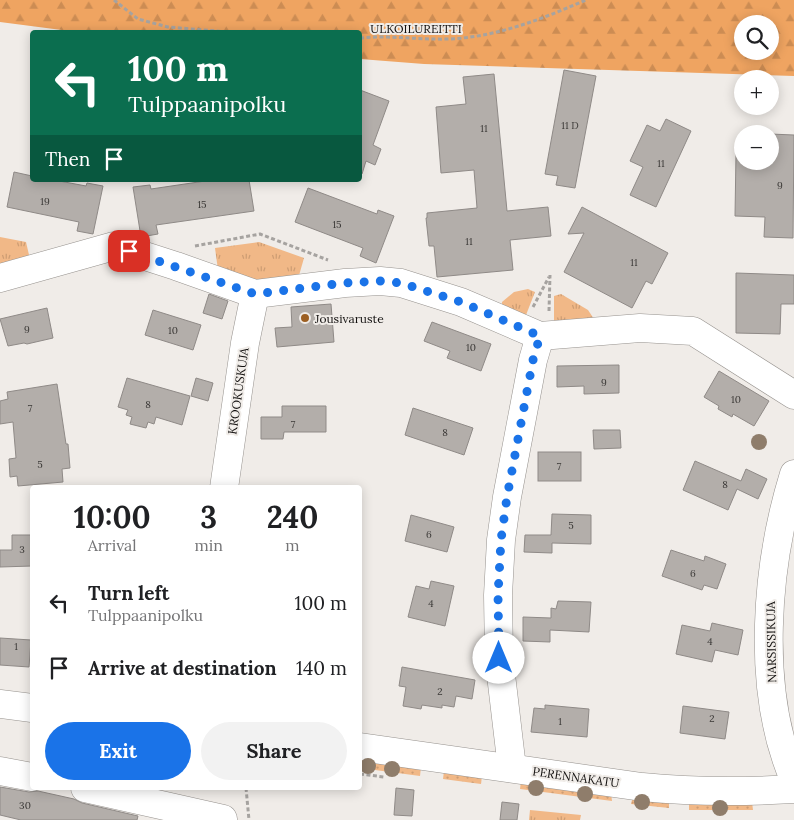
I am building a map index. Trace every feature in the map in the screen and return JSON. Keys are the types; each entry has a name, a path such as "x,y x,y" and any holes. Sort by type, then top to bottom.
{"street":[{"path":"0,278 114,246 255,294 344,283 380,281 401,283 461,302 537,334 640,328 693,331 794,394"},
{"name":"KROOKUSKUJA","path":"224,485 245,343 255,294"},
{"path":"512,768 499,658 498,595 501,540 537,334"},
{"name":"NARSISSIKUJA","path":"794,474 785,504 770,597 769,642 773,702 780,738 794,779"},
{"path":"0,704 30,708"},
{"name":"PERENNAKATU","path":"362,747 678,791 748,792 794,789"},
{"path":"0,770 30,776"},
{"path":"94,790 236,820"}],"path":[{"path":"114,0 138,19 168,27 204,30"},
{"name":"ULKOILUREITTI","path":"362,38 377,36 449,39 500,32 586,0"},
{"path":"192,246 260,234 329,260"},
{"path":"550,275 537,334 531,311 550,275"},
{"path":"236,820 245,790"}],"green space":[{"path":"0,0 794,0 794,76 779,76 779,70 734,70 734,74 424,64 362,59 362,30 62,30 0,22"},
{"path":"0,237 26,242 30,259 0,268"},
{"path":"259,242 304,258 298,279 258,284 218,270 215,248"},
{"path":"528,289 535,292 526,315 517,315 502,309 502,302 514,292"},
{"path":"561,294 588,310 594,319 561,323 554,321 554,296"},
{"path":"362,759 421,767 420,776 362,768"},
{"path":"444,771 482,776 481,784 443,779"},
{"path":"521,781 611,793 612,801 520,789"},
{"path":"633,796 669,800 669,808 631,804"},
{"path":"689,802 752,802 753,810 689,810"},
{"path":"530,810 581,815 580,820 529,820"}],"building":[{"path":"564,70 596,76 575,188 556,185 558,176 545,174"},
{"path":"494,74 507,211 548,207 551,236 510,240 513,270 437,277 434,246 429,246 427,213 477,208 474,170 441,173 436,107 466,104 463,77"},
{"path":"362,91 389,101 373,145 381,149 375,165 366,161 362,174"},
{"path":"666,119 691,131 656,207 630,195 643,167 630,161 647,125 660,131"},
{"path":"779,134 794,135 793,238 764,237 765,217 735,216 736,170 779,170"},
{"path":"14,172 30,176 30,182 65,182 86,186 87,183 103,186 93,234 77,231 79,222 7,207"},
{"path":"198,182 249,182 254,211 156,225 158,234 141,237 133,187 150,185 151,189"},
{"path":"308,188 377,214 378,210 394,216 376,263 360,256 363,248 295,222"},
{"path":"582,207 668,253 652,284 646,281 632,308 564,272 584,233 568,234"},
{"path":"736,273 794,275 794,304 781,304 780,334 736,333"},
{"path":"209,294 228,301 222,319 203,313"},
{"path":"331,304 334,342 277,347 275,328 292,327 291,307"},
{"path":"47,308 53,338 8,346 0,319"},
{"path":"153,310 201,325 193,350 145,335"},
{"path":"432,322 491,344 481,371 447,358 450,351 424,341"},
{"path":"619,365 619,393 584,394 584,386 557,387 557,366"},
{"path":"719,371 769,401 754,426 733,414 732,417 718,409 719,406 704,397"},
{"path":"127,378 190,396 182,425 156,417 154,424 148,422 146,428 130,424 132,417 126,415 128,410 118,407"},
{"path":"196,378 213,383 208,401 191,396"},
{"path":"57,384 66,444 68,444 70,468 62,469 63,482 18,486 17,476 10,477 9,459 16,458 13,422 0,424 0,401 8,399 7,392"},
{"path":"282,406 326,406 326,432 284,432 283,439 261,439 261,417 282,417"},
{"path":"413,408 473,428 464,455 405,435"},
{"path":"593,430 620,430 621,448 594,449"},
{"path":"538,452 581,452 581,481 538,481"},
{"path":"695,461 741,481 746,469 767,479 758,499 737,489 728,510 683,490"},
{"path":"552,514 591,515 591,544 552,543 552,553 524,552 525,535 551,535"},
{"path":"411,515 454,527 447,552 405,541"},
{"path":"12,535 30,535 30,566 0,567 0,550 12,550"},
{"path":"671,550 704,561 705,556 726,564 717,589 704,585 702,590 662,576"},
{"path":"431,581 454,586 445,626 408,617 416,586 429,589"},
{"path":"558,601 591,602 589,632 550,630 550,642 523,641 523,617 551,618 551,608 556,609"},
{"path":"712,623 743,630 738,655 715,650 712,662 676,654 682,625 710,631"},
{"path":"0,638 30,640 29,667 0,665"},
{"path":"402,667 475,680 472,699 456,696 454,707 442,705 442,708 422,705 421,709 403,706 406,687 399,686"},
{"path":"545,705 589,709 587,737 531,732 534,708 545,709"},
{"path":"683,706 729,712 725,739 680,733"},
{"path":"0,787 29,792 38,791 138,816 137,820 21,820 0,815"},
{"path":"396,788 414,790 412,816 394,815"},
{"path":"502,802 519,804 517,820 500,820"}],"place":[{"name":"Jousivaruste","path":"305,318"}],"route":[{"path":"129,251 255,294 344,283 380,281 401,283 461,302 540,336 533,360 507,497 501,540 498,595 499,658"}]}
